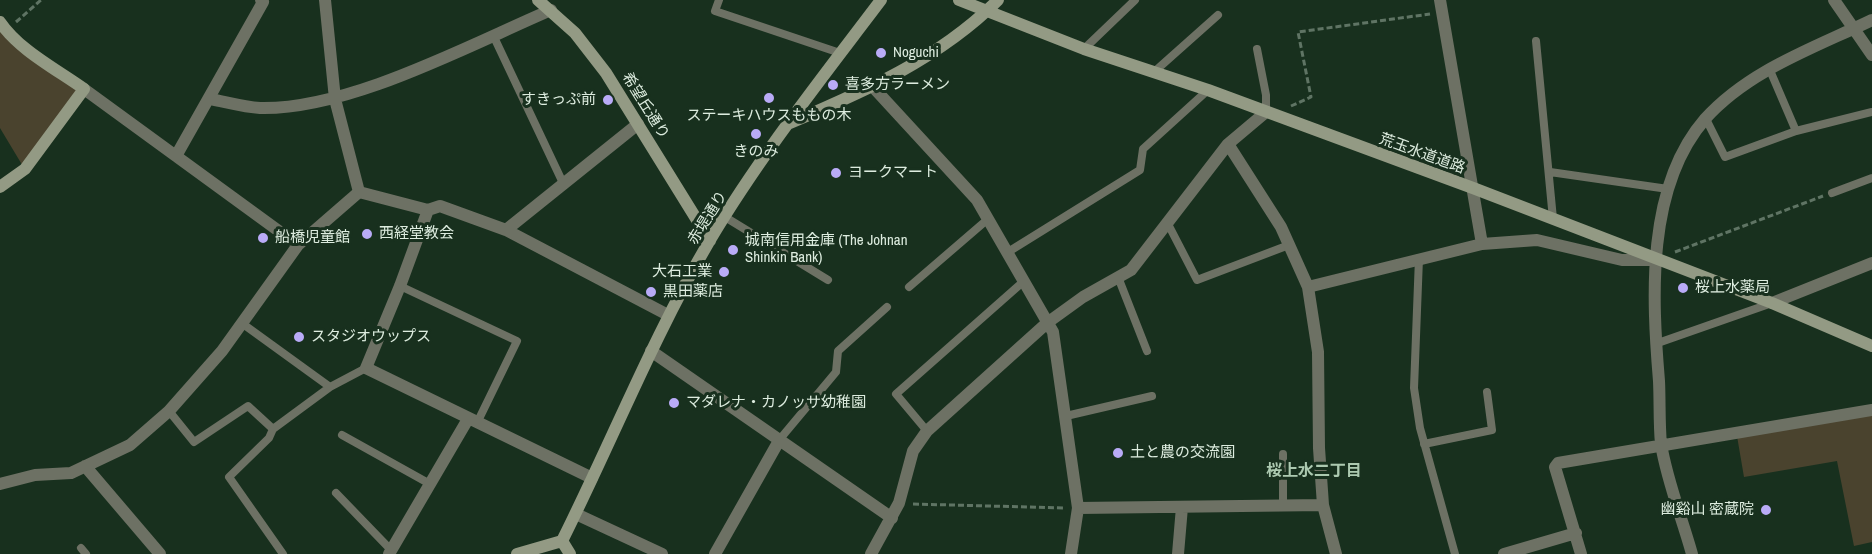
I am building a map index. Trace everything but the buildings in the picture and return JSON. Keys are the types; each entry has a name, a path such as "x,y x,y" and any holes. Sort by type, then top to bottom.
{"main road":[{"name":"希望丘通り","path":"539,0 592,53 710,241"},
{"name":"赤堤通り","path":"562,541 651,351 710,241 789,124 881,0"},
{"name":"荒玉水道道路","path":"959,0 1084,49 1209,90 1268,114 1473,188 1654,260 1772,303 1872,346"},
{"path":"789,124 873,87 936,52 998,0"},
{"path":"0,187 25,170 84,89 3,26"},
{"path":"517,554 546,550 562,541 570,554"}],"street":[{"path":"176,156 263,2 261,0"},
{"path":"325,0 335,99 359,192"},
{"path":"1834,0 1872,55"},
{"path":"1441,6 1482,244"},
{"path":"210,99 260,108 335,99 400,75 551,10"},
{"path":"1692,554 1662,445 1655,344 1654,260 1668,189 1684,148 1706,118 1736,91 1769,68 1872,20"},
{"path":"873,87 977,200 1053,332 1078,508 1071,554"},
{"path":"84,89 298,245"},
{"path":"871,554 899,503 912,451 927,431 1047,323 1083,297 1131,270 1168,225 1228,144 1268,114"},
{"path":"506,230 638,124"},
{"path":"1228,144 1289,245 1308,287 1318,352 1318,448 1323,505 1336,554"},
{"path":"359,192 428,210 440,206 506,230 669,315"},
{"path":"0,484 35,475 71,472 130,445 169,411 243,324 256,300 298,245 359,192"},
{"path":"428,210 366,368 592,478"},
{"path":"1308,287 1482,244 1537,240 1622,260 1654,260"},
{"path":"1772,303 1872,263"},
{"path":"651,351 892,518"},
{"path":"1581,554 1555,467 1558,464 1872,410"},
{"path":"390,552 430,484 473,421"},
{"path":"715,554 780,439"},
{"path":"85,466 160,554"},
{"path":"1078,508 1323,505"},
{"path":"1178,554 1182,507"},
{"path":"576,514 662,554"},
{"path":"1504,554 1576,533"}],"lane":[{"path":"719,0 715,11 840,53"},
{"path":"1084,49 1135,0"},
{"path":"1154,72 1218,15"},
{"path":"493,35 563,183"},
{"path":"1536,41 1553,219"},
{"path":"1257,49 1268,114"},
{"path":"1769,68 1796,131"},
{"path":"1008,252 1140,170 1143,149 1209,90"},
{"path":"1706,118 1725,157 1796,131 1872,112"},
{"path":"1550,172 1668,189"},
{"path":"1832,193 1872,178"},
{"path":"725,217 828,280"},
{"path":"909,287 988,219"},
{"path":"1168,225 1197,280 1289,245"},
{"path":"1419,258 1414,388 1424,444 1455,554"},
{"path":"1118,277 1147,351"},
{"path":"927,431 896,394 1024,281"},
{"path":"400,286 517,340 473,421"},
{"path":"1655,344 1772,303"},
{"path":"780,439 836,372 838,351 887,306"},
{"path":"243,324 330,387"},
{"path":"283,554 229,477 269,438 273,429 330,387 366,368"},
{"path":"1424,444 1492,430 1487,392"},
{"path":"1066,416 1152,396"},
{"path":"169,411 194,442 248,406 273,429"},
{"path":"342,435 430,484"},
{"path":"1282,453 1283,506"},
{"path":"336,493 390,552"}],"path":[{"path":"3,26 41,0"},
{"path":"1268,114 1311,97 1298,32 1441,6"},
{"path":"1654,260 1832,193"},
{"path":"899,503 1078,508"}],"shaded area":[{"path":"0,26 81,89 24,168 0,128"},
{"path":"1872,413 1872,542 1854,546 1837,461 1744,477 1737,436"}],"place":[{"name":"Noguchi","path":"881,53"},
{"name":"喜多方ラーメン","path":"833,85"},
{"name":"ステーキハウスももの木","path":"769,98"},
{"name":"すきっぷ前","path":"608,100"},
{"name":"きのみ","path":"756,134"},
{"name":"ヨークマート","path":"836,173"},
{"name":"西経堂教会","path":"367,234"},
{"name":"船橋児童館","path":"263,238"},
{"name":"城南信用金庫 (The Johnan Shinkin Bank)","path":"733,250"},
{"name":"大石工業","path":"724,272"},
{"name":"桜上水薬局","path":"1683,288"},
{"name":"黒田薬店","path":"651,292"},
{"name":"スタジオウップス","path":"299,337"},
{"name":"マダレナ・カノッサ幼稚園","path":"674,403"},
{"name":"土と農の交流園","path":"1118,453"},
{"name":"幽谿山 密蔵院","path":"1766,510"}],"district":[{"name":"桜上水二丁目","path":"1314,472"}]}
